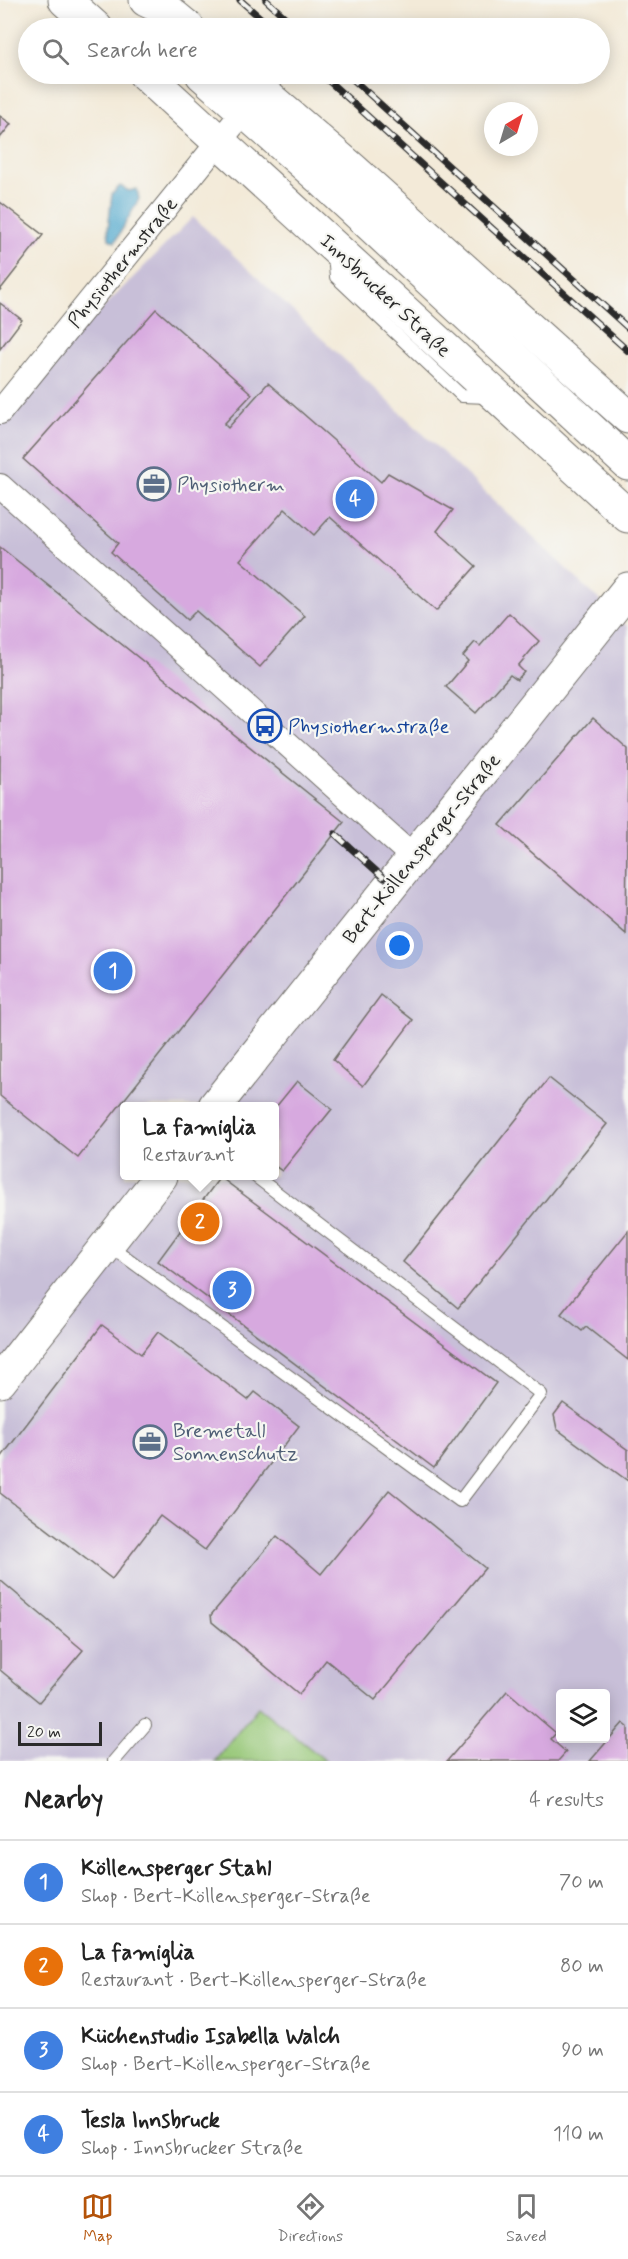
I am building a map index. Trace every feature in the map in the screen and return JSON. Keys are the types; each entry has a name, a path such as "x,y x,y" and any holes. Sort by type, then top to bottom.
{"main road":[{"path":"65,0 85,18"},
{"path":"121,0 142,18"},
{"path":"146,0 165,9 176,18"},
{"name":"Innsbrucker Straße","path":"156,84 628,516"},
{"path":"213,84 628,464"},
{"path":"253,84 351,168 628,417"},
{"name":"Bert-Köllensperger-Straße","path":"219,1102 628,589"},
{"path":"0,1381 158,1180"}],"street":[{"name":"Physiothermstraße","path":"0,412 244,111"},
{"path":"0,486 414,858"}],"lane":[{"path":"107,1244 460,1501 541,1394 260,1180"},
{"path":"114,1761 146,1725"}],"shaded area":[{"path":"193,217 628,627 628,1761 0,1761 0,412"}],"green space":[{"path":"258,1707 326,1761 215,1761"}],"water":[{"path":"120,186 129,191 137,189 139,199 115,242 109,239 108,229 112,194"}],"building":[{"path":"0,116 11,124 0,138"},
{"path":"0,202 43,235 0,290"},
{"path":"0,303 22,320 0,349"},
{"path":"156,309 252,394 224,424 228,428 268,383 381,482 388,473 453,510 437,531 476,566 436,611 330,517 314,535 285,509 240,560 305,616 260,667 196,611 187,620 111,552 118,543 23,459"},
{"path":"0,547 344,822 122,1102 120,1102 78,1158 0,1096"},
{"path":"509,613 539,641 518,666 524,672 517,680 510,675 476,713 446,687 468,661 463,656 475,642 480,646"},
{"path":"593,718 628,749 626,934 500,825"},
{"path":"381,995 413,1020 363,1086 333,1060"},
{"path":"549,1078 607,1124 458,1308 403,1262"},
{"path":"297,1081 332,1109 282,1171 279,1169 279,1103"},
{"path":"218,1180 224,1180 496,1383 434,1468 158,1261"},
{"path":"628,1231 628,1360 586,1327 582,1331 561,1314"},
{"name":"Bremetall Sonnenschutz","path":"102,1325 141,1354 158,1332 248,1400 255,1392 299,1426 205,1550 160,1516 112,1579 0,1493 0,1459"},
{"path":"563,1403 628,1450 628,1481 557,1429 554,1415"},
{"path":"389,1490 485,1568 375,1700 326,1660 299,1694 212,1622 211,1615 277,1536 321,1574"},
{"path":"0,1580 83,1650 39,1702 0,1670"},
{"path":"507,1691 556,1733 551,1739 566,1752 558,1761 447,1761"},
{"path":"623,1723 628,1727 628,1761 590,1761 606,1743 610,1743 610,1738"}],"railway":[{"path":"240,0 261,18"},
{"path":"266,0 286,18"},
{"path":"332,84 628,351"},
{"path":"358,84 628,328"},
{"path":"335,834 384,878"}],"place":[{"name":"Physiotherm","path":"154,484"},
{"name":"Tesla Innsbruck","path":"355,499"},
{"name":"Physiothermstraße","path":"265,726"},
{"name":"Köllensperger Stahl","path":"113,971"},
{"name":"La famiglia","path":"200,1222"},
{"name":"Küchenstudio Isabella Walch","path":"232,1290"},
{"name":"Bremetall Sonnenschutz","path":"150,1442"}]}
